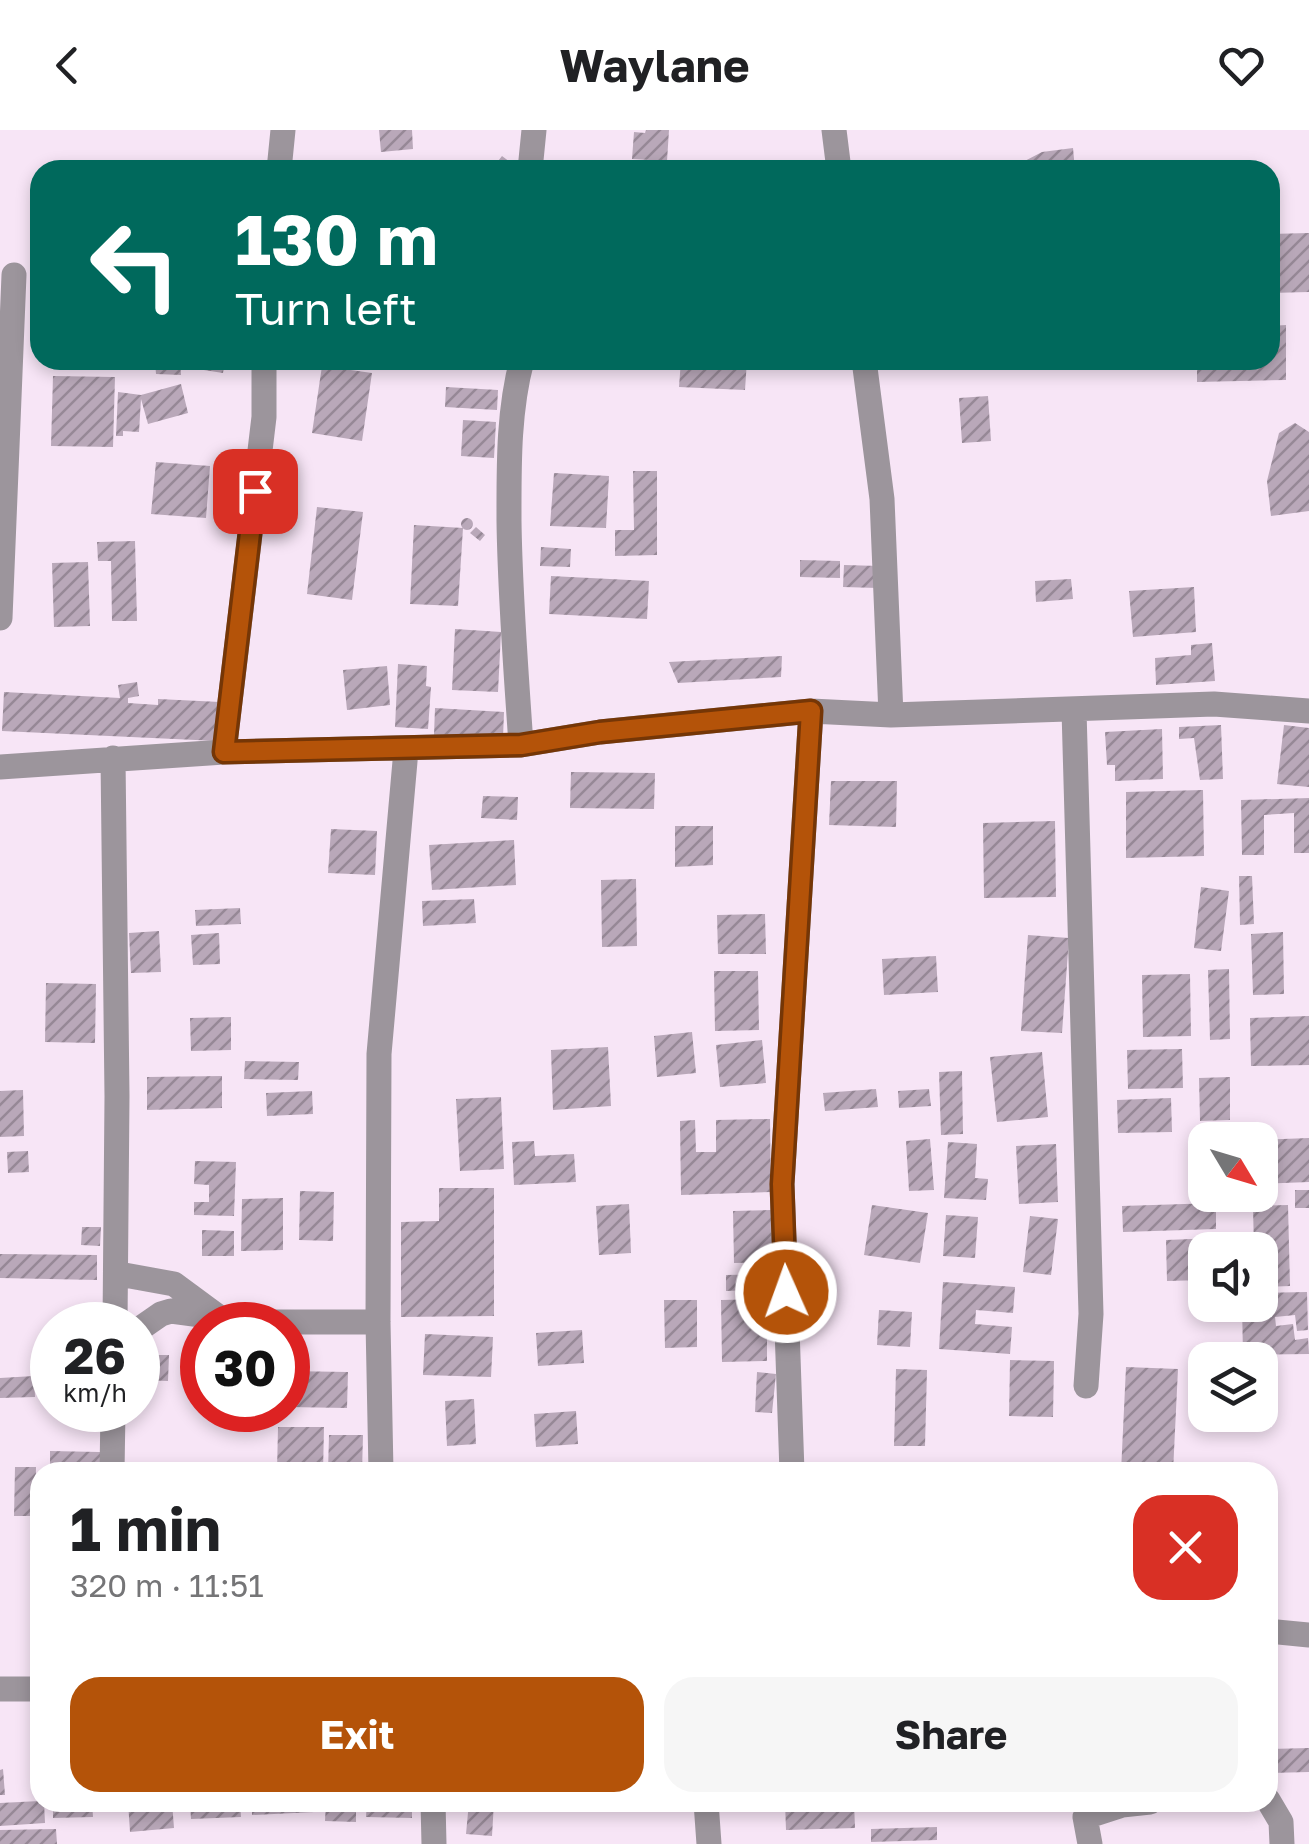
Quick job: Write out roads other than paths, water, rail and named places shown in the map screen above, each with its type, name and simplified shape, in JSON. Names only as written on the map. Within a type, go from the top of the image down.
[{"type":"street","points":[[280,160],[283,130]]},
{"type":"street","points":[[531,160],[534,130]]},
{"type":"street","points":[[834,130],[838,160]]},
{"type":"street","points":[[0,618],[14,275]]},
{"type":"street","points":[[224,752],[264,417],[264,370]]},
{"type":"street","points":[[519,370],[514,390],[509,479],[510,587],[521,745]]},
{"type":"street","points":[[865,370],[882,499],[891,714]]},
{"type":"street","points":[[2,764],[224,752],[521,745],[600,732],[811,711],[891,714],[1214,704],[1309,712]]},
{"type":"street","points":[[1074,710],[1091,1314],[1086,1386]]},
{"type":"street","points":[[792,1462],[782,1184],[811,711]]},
{"type":"street","points":[[381,1462],[380,1054],[406,750]]},
{"type":"street","points":[[114,758],[116,1302]]},
{"type":"street","points":[[116,1279],[119,1274],[174,1284],[198,1302]]},
{"type":"street","points":[[310,1322],[378,1322]]},
{"type":"street","points":[[112,1462],[113,1432]]},
{"type":"street","points":[[1278,1631],[1309,1635]]},
{"type":"street","points":[[0,1689],[30,1689]]},
{"type":"street","points":[[433,1812],[434,1844]]},
{"type":"street","points":[[707,1812],[709,1844]]},
{"type":"street","points":[[1090,1844],[1084,1817],[1101,1812]]},
{"type":"street","points":[[1276,1812],[1282,1822],[1282,1844]]}]
